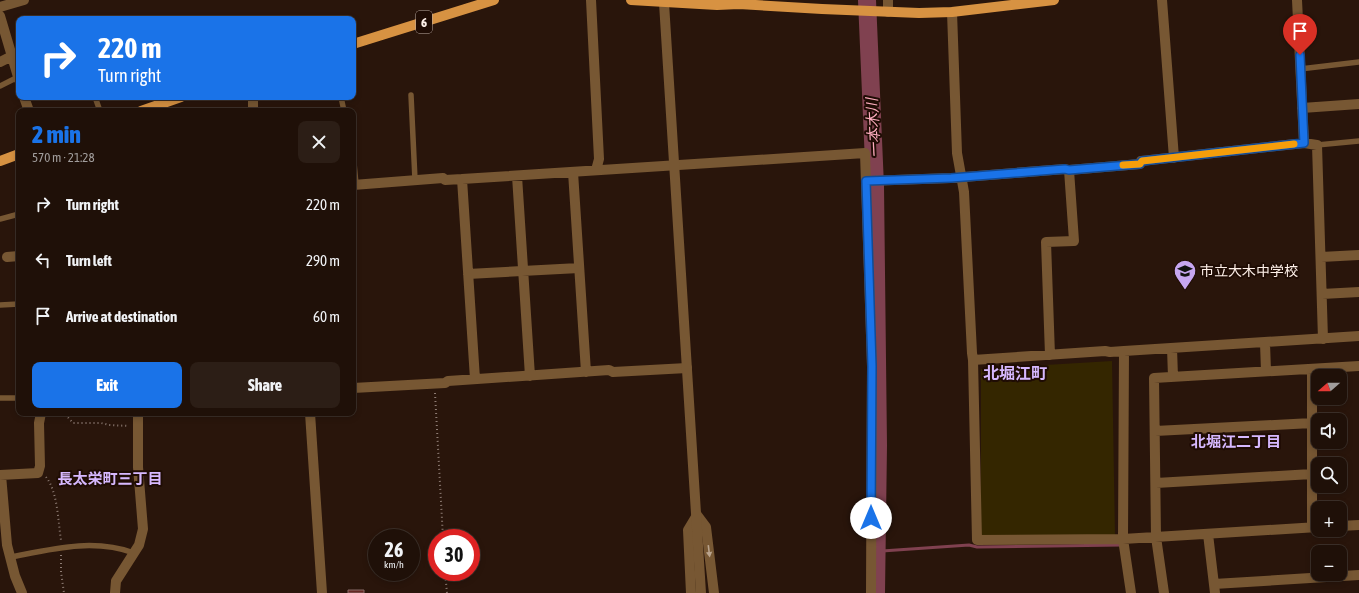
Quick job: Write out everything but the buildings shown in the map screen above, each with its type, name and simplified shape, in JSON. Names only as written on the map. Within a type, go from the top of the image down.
[{"type":"main road","name":"6","points":[[356,43],[494,0]]},
{"type":"main road","points":[[631,0],[664,3],[717,5],[739,4],[919,13],[952,12],[1054,0]]},
{"type":"main road","points":[[150,108],[172,100]]},
{"type":"main road","points":[[0,161],[16,155]]},
{"type":"street","points":[[0,7],[24,0]]},
{"type":"street","points":[[591,0],[599,159],[596,170]]},
{"type":"street","points":[[888,0],[888,12]]},
{"type":"street","points":[[1162,0],[1174,158]]},
{"type":"street","points":[[1297,0],[1304,143]]},
{"type":"street","points":[[664,3],[701,593]]},
{"type":"street","points":[[952,12],[957,153],[964,192],[972,354],[974,360],[977,540],[1124,543],[1156,537],[1311,527]]},
{"type":"street","points":[[0,16],[16,69]]},
{"type":"street","points":[[0,62],[12,56]]},
{"type":"street","points":[[1302,108],[1359,104]]},
{"type":"street","points":[[866,181],[951,178],[960,176],[1065,169],[1069,170],[1140,164],[1142,161],[1304,143],[1317,145],[1323,339]]},
{"type":"street","points":[[356,185],[443,178],[445,180],[517,176],[865,153],[872,366],[871,593]]},
{"type":"street","points":[[1050,355],[1046,242],[1074,241],[1069,170]]},
{"type":"street","points":[[573,172],[586,372]]},
{"type":"street","points":[[517,176],[530,376]]},
{"type":"street","points":[[462,179],[474,379]]},
{"type":"street","points":[[1321,257],[1359,255]]},
{"type":"street","points":[[7,257],[16,256]]},
{"type":"street","points":[[468,274],[579,268]]},
{"type":"street","points":[[1322,294],[1359,292]]},
{"type":"street","points":[[974,360],[1359,336]]},
{"type":"street","points":[[1265,343],[1266,372]]},
{"type":"street","points":[[1172,348],[1173,377]]},
{"type":"street","points":[[1124,351],[1124,543],[1131,593]]},
{"type":"street","points":[[1312,369],[1359,366]]},
{"type":"street","points":[[356,388],[445,383],[448,381],[609,370],[613,372],[687,368]]},
{"type":"street","points":[[1164,593],[1156,537],[1154,378],[1311,369]]},
{"type":"street","points":[[22,593],[15,576],[10,557],[6,533],[1,475],[38,472],[40,466],[39,423],[41,416]]},
{"type":"street","points":[[115,593],[116,581],[142,538],[143,529],[138,467],[138,416]]},
{"type":"street","points":[[310,416],[322,593]]},
{"type":"street","points":[[1155,431],[1311,423]]},
{"type":"street","points":[[1156,483],[1311,474]]},
{"type":"street","points":[[691,593],[688,530],[697,515]]},
{"type":"street","points":[[697,515],[706,528],[714,593]]},
{"type":"street","points":[[1347,526],[1359,525]]},
{"type":"street","points":[[1208,534],[1214,588],[1359,575]]},
{"type":"lane","points":[[1300,69],[1359,62]]},
{"type":"lane","points":[[0,86],[16,80]]},
{"type":"lane","points":[[411,95],[415,180]]},
{"type":"lane","points":[[1317,145],[1359,141]]},
{"type":"lane","points":[[0,219],[16,215]]},
{"type":"lane","points":[[0,305],[16,304]]},
{"type":"lane","points":[[0,398],[16,398]]},
{"type":"lane","points":[[10,557],[61,547],[93,546],[120,548],[134,553]]},
{"type":"path","points":[[434,383],[442,529]]},
{"type":"path","points":[[67,416],[73,423],[101,423],[109,425],[137,426]]},
{"type":"path","points":[[38,472],[46,477],[50,482],[54,493],[61,547],[60,561],[64,593]]},
{"type":"path","points":[[446,581],[447,593]]},
{"type":"shaded area","points":[[1112,361],[1115,536],[981,538],[981,369]]},
{"type":"waterway","name":"一本木川","points":[[867,0],[875,186],[878,445],[876,593]]},
{"type":"waterway","points":[[882,551],[969,545],[977,547],[1122,545]]},
{"type":"slow traffic","points":[[1123,165],[1140,164],[1142,161],[1294,144]]},
{"type":"place","name":"市立大木中学校","points":[[1185,290]]},
{"type":"district","name":"北堀江町","points":[[1015,373]]},
{"type":"district","name":"北堀江二丁目","points":[[1236,441]]},
{"type":"district","name":"長太栄町三丁目","points":[[110,478]]},
{"type":"route","points":[[871,518],[872,366],[866,181],[951,178],[960,176],[1065,169],[1069,170],[1140,164],[1142,161],[1304,143],[1300,55]]}]
